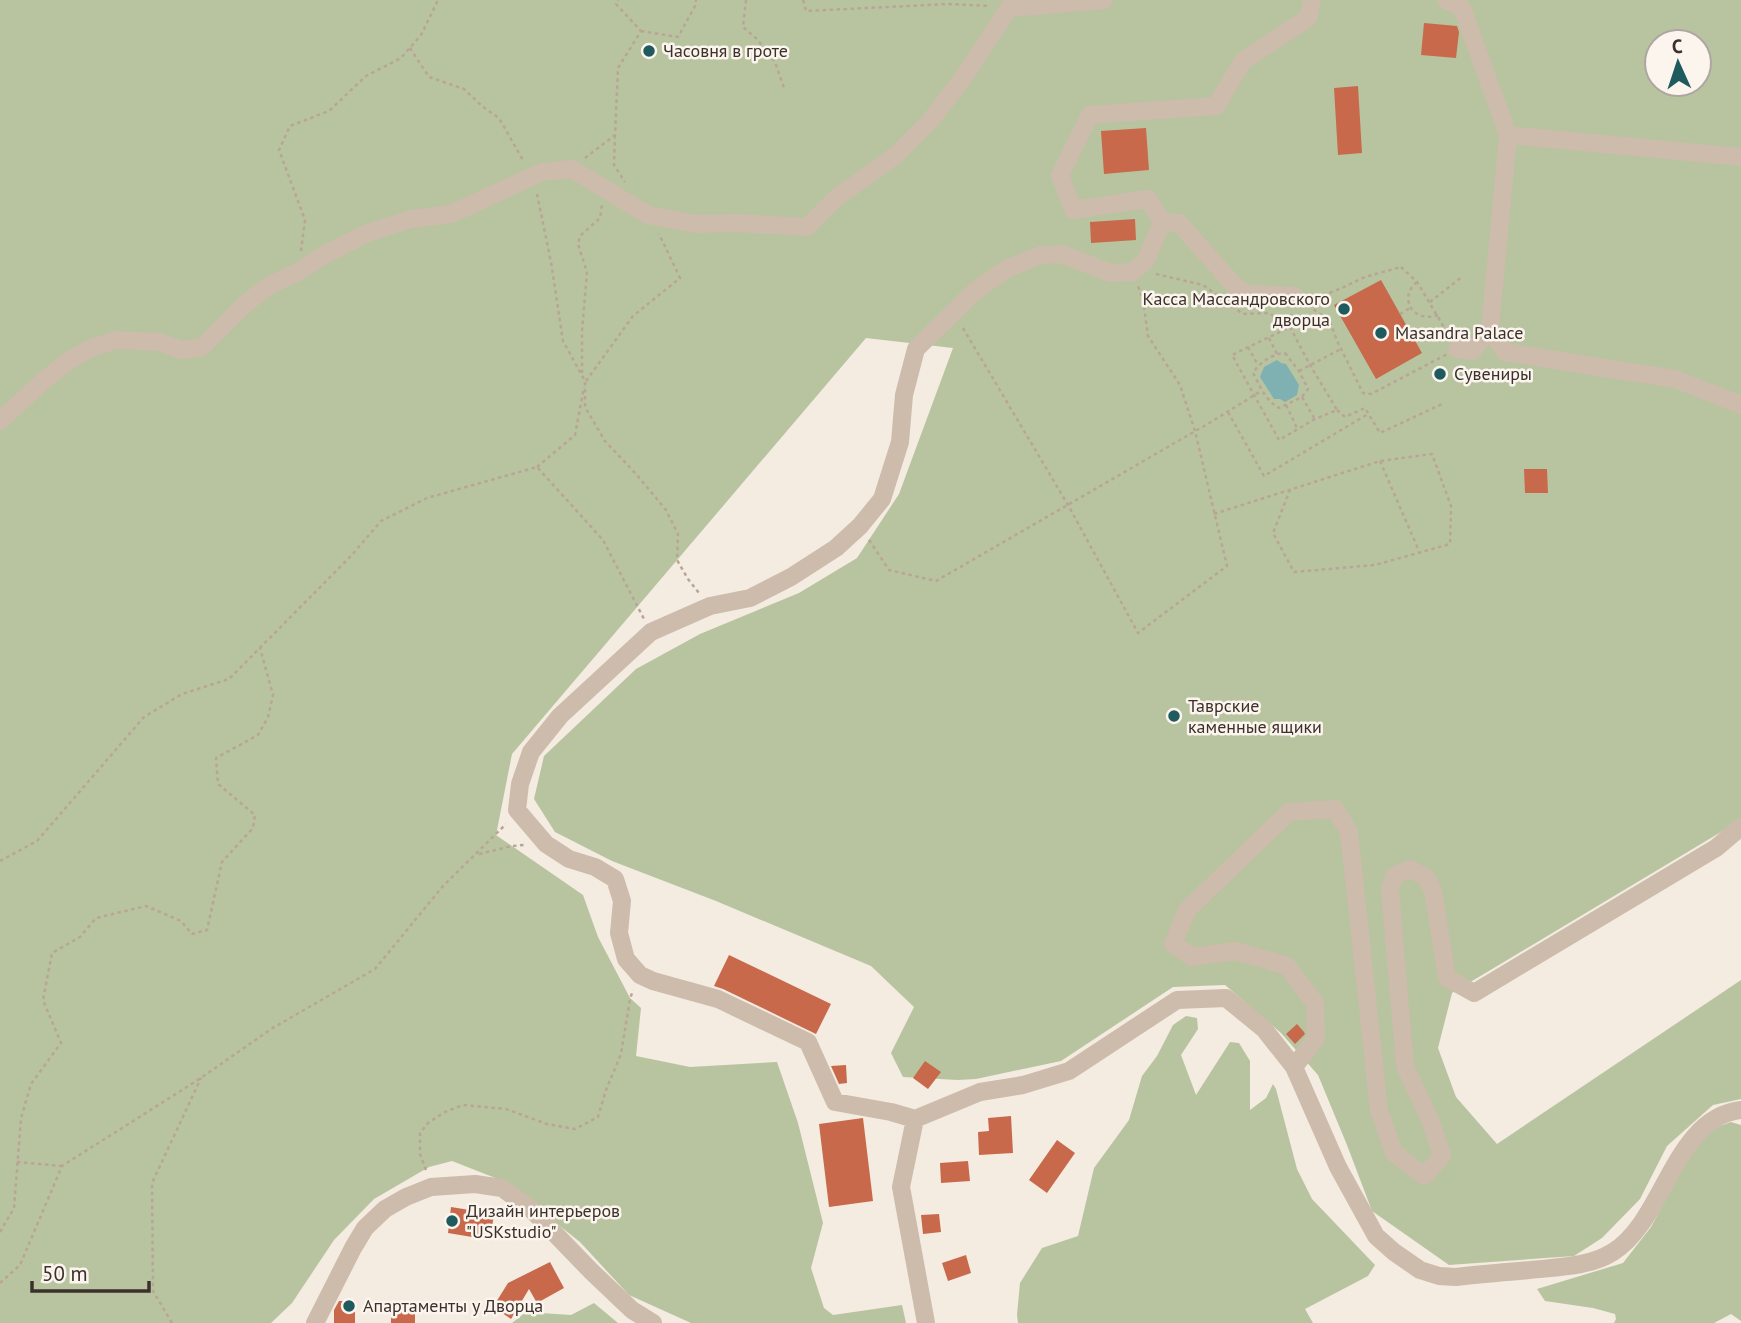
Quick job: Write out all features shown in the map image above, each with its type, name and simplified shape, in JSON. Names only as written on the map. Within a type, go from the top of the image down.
[{"type":"street","points":[[0,421],[68,361],[91,348],[116,340],[159,342],[182,350],[202,347],[245,304],[270,285],[298,272],[324,255],[367,233],[411,219],[450,214],[541,172],[572,169],[648,215],[696,224],[737,223],[807,228],[836,198],[896,155],[930,121],[963,78],[1009,8],[1104,0]]},
{"type":"street","points":[[1162,222],[1148,199],[1073,210],[1060,174],[1090,115],[1216,106],[1242,61],[1308,18],[1312,0]]},
{"type":"street","points":[[1446,0],[1462,8],[1508,135],[1490,329],[1472,351],[1457,349]]},
{"type":"street","points":[[1508,135],[1741,157]]},
{"type":"street","points":[[1162,222],[1146,260],[1133,272],[1111,273],[1061,254],[1041,255],[1008,268],[975,291],[916,349],[904,395],[900,442],[886,487],[882,499],[860,526],[836,548],[791,577],[750,598],[710,606],[651,632],[560,716],[531,752],[520,785],[517,810],[546,844],[569,859],[595,867],[615,879],[622,901],[619,933],[626,959],[640,975],[718,999],[808,1042],[835,1102],[915,1119],[980,1092],[1069,1071],[1177,1000],[1226,998],[1264,1029],[1294,1067],[1338,1167],[1376,1236],[1420,1270],[1439,1276],[1456,1277],[1578,1265],[1612,1253],[1632,1237],[1688,1146],[1707,1124],[1728,1112],[1741,1111]]},
{"type":"street","points":[[1162,222],[1180,223],[1234,285],[1248,294],[1294,296]]},
{"type":"street","points":[[1490,329],[1505,352],[1675,379],[1741,405]]},
{"type":"street","points":[[1294,1067],[1316,1038],[1315,1003],[1287,966],[1236,951],[1192,957],[1173,944],[1186,910],[1289,812],[1335,809],[1349,832],[1379,1110],[1394,1153],[1424,1176],[1442,1156],[1431,1122],[1405,1066],[1390,890],[1394,876],[1410,869],[1426,877],[1433,891],[1447,978],[1474,993],[1716,848],[1741,827]]},
{"type":"street","points":[[915,1119],[901,1187],[926,1323]]},
{"type":"street","points":[[315,1323],[365,1228],[385,1209],[431,1187],[475,1184],[502,1188],[532,1210],[632,1310],[653,1323]]},
{"type":"path","points":[[298,272],[305,220],[279,150],[290,126],[329,111],[366,76],[401,58],[421,36],[438,0]]},
{"type":"path","points":[[618,0],[616,4],[641,31],[678,37],[696,0]]},
{"type":"path","points":[[746,0],[743,27],[757,39],[775,62],[784,88]]},
{"type":"path","points":[[803,0],[806,11],[948,4],[1009,8]]},
{"type":"path","points":[[628,185],[614,164],[618,68],[641,31]]},
{"type":"path","points":[[410,48],[429,77],[464,89],[499,118],[527,167],[536,192],[551,262],[563,341],[585,381],[585,407],[605,441],[638,475],[666,510],[678,534],[677,560],[688,579],[710,606]]},
{"type":"path","points":[[572,169],[615,135]]},
{"type":"path","points":[[582,376],[582,331],[587,272],[578,244],[580,236],[600,218],[602,187]]},
{"type":"path","points":[[0,861],[37,841],[144,717],[182,694],[229,679],[351,556],[381,520],[427,498],[537,467],[575,435],[585,381],[633,316],[680,278],[648,215]]},
{"type":"path","points":[[1401,267],[1417,282],[1457,349],[1371,394],[1363,393],[1329,320],[1294,296],[1322,295],[1365,277],[1401,267]]},
{"type":"path","points":[[953,312],[1068,505],[1138,633],[1227,566],[1195,431],[1180,385],[1148,336],[1143,300],[1133,272],[1161,275],[1203,285],[1243,314],[1269,313],[1290,327],[1337,410],[1345,417],[1365,408],[1380,433],[1442,404]]},
{"type":"path","points":[[1430,303],[1464,275]]},
{"type":"path","points":[[1417,282],[1410,287],[1408,293],[1410,308],[1422,317],[1438,315]]},
{"type":"path","points":[[1400,314],[1410,308]]},
{"type":"path","points":[[1290,327],[1232,355],[1279,440],[1315,419],[1337,410]]},
{"type":"path","points":[[1268,337],[1278,354]]},
{"type":"path","points":[[1248,347],[1258,365]]},
{"type":"path","points":[[1299,371],[1341,349]]},
{"type":"path","points":[[1285,353],[1299,371],[1308,390],[1302,397],[1279,408],[1273,405],[1262,391],[1253,373],[1258,365],[1285,353]]},
{"type":"path","points":[[860,526],[889,570],[936,581],[1262,391]]},
{"type":"path","points":[[1302,397],[1315,419]]},
{"type":"path","points":[[1286,405],[1298,430]]},
{"type":"path","points":[[1228,412],[1264,475],[1368,414]]},
{"type":"path","points":[[1214,514],[1380,461],[1432,454],[1451,506],[1450,544],[1375,565],[1294,572],[1273,533],[1290,490]]},
{"type":"path","points":[[1380,461],[1420,552]]},
{"type":"path","points":[[537,467],[603,540],[651,632]]},
{"type":"path","points":[[0,1232],[14,1208],[20,1118],[31,1084],[61,1042],[43,1000],[52,953],[80,937],[96,918],[146,906],[181,921],[192,934],[207,930],[222,862],[253,828],[255,815],[218,784],[216,758],[258,735],[268,717],[273,695],[260,648]]},
{"type":"path","points":[[0,1283],[20,1265],[62,1166],[201,1078],[271,1029],[376,968],[443,886],[502,829],[517,810]]},
{"type":"path","points":[[476,855],[512,846],[546,844]]},
{"type":"path","points":[[431,1187],[420,1154],[420,1133],[428,1123],[445,1112],[463,1105],[506,1109],[547,1124],[575,1129],[598,1117],[621,1054],[630,999],[640,975]]},
{"type":"path","points":[[172,1323],[153,1291],[152,1183],[201,1078]]},
{"type":"path","points":[[17,1162],[62,1166]]},
{"type":"green space","points":[[0,0],[1741,0],[1741,820],[1452,993],[1438,1048],[1456,1097],[1497,1144],[1741,980],[1741,1099],[1713,1105],[1667,1146],[1640,1199],[1602,1238],[1574,1256],[1449,1265],[1372,1211],[1318,1075],[1281,1033],[1225,985],[1173,987],[1061,1061],[976,1079],[903,1077],[891,1053],[914,1007],[871,966],[612,861],[555,832],[534,799],[544,756],[636,669],[700,634],[799,593],[857,558],[899,494],[953,348],[866,338],[512,754],[496,835],[583,895],[598,937],[630,998],[641,1008],[636,1056],[690,1067],[777,1062],[798,1123],[823,1223],[811,1268],[824,1308],[833,1315],[902,1305],[906,1323],[691,1323],[629,1295],[580,1242],[503,1181],[452,1161],[429,1167],[374,1199],[334,1240],[292,1303],[271,1323],[0,1323]]},
{"type":"green space","points":[[1186,1016],[1197,1018],[1198,1029],[1181,1055],[1196,1095],[1230,1042],[1239,1043],[1250,1061],[1250,1110],[1266,1098],[1273,1084],[1297,1169],[1312,1199],[1375,1265],[1368,1276],[1305,1309],[1313,1323],[1018,1323],[1020,1283],[1042,1248],[1078,1236],[1094,1168],[1129,1120],[1142,1076],[1157,1056],[1173,1025]]},
{"type":"green space","points":[[1731,1122],[1741,1125],[1741,1321],[1731,1314],[1714,1323],[1614,1323],[1615,1314],[1545,1301],[1537,1289],[1623,1263],[1651,1227],[1695,1144],[1717,1127]]},
{"type":"green space","points":[[594,1303],[618,1323],[512,1323],[526,1312],[571,1315]]},
{"type":"water","points":[[1277,360],[1286,364],[1299,385],[1297,395],[1285,402],[1274,399],[1260,377],[1264,367]]},
{"type":"building","points":[[1424,23],[1457,26],[1459,32],[1456,58],[1421,55]]},
{"type":"building","points":[[1358,86],[1362,153],[1338,155],[1334,88]]},
{"type":"building","points":[[1146,128],[1149,170],[1104,174],[1101,131]]},
{"type":"building","points":[[1135,219],[1136,240],[1091,243],[1090,222]]},
{"type":"building","name":"Masandra Palace","points":[[1381,280],[1422,353],[1376,379],[1334,305]]},
{"type":"building","points":[[1524,469],[1547,469],[1548,493],[1525,493]]},
{"type":"building","points":[[729,955],[831,1004],[816,1034],[714,986]]},
{"type":"building","points":[[1297,1024],[1305,1034],[1295,1044],[1286,1034]]},
{"type":"building","points":[[925,1061],[941,1072],[928,1089],[913,1078]]},
{"type":"building","points":[[846,1065],[847,1083],[839,1084],[831,1066]]},
{"type":"building","points":[[1011,1116],[1013,1153],[979,1155],[978,1132],[989,1131],[988,1118]]},
{"type":"building","points":[[863,1118],[873,1201],[829,1207],[819,1124]]},
{"type":"building","points":[[1057,1140],[1075,1153],[1047,1193],[1029,1180]]},
{"type":"building","points":[[968,1161],[970,1181],[941,1183],[940,1163]]},
{"type":"building","points":[[451,1207],[494,1214],[490,1240],[448,1233]]},
{"type":"building","points":[[939,1214],[941,1232],[923,1234],[921,1215]]},
{"type":"building","points":[[966,1255],[971,1273],[948,1281],[942,1263]]},
{"type":"building","points":[[550,1262],[564,1288],[537,1303],[529,1289],[511,1319],[493,1307],[508,1283]]},
{"type":"building","points":[[339,1301],[355,1301],[355,1323],[334,1323],[334,1310]]},
{"type":"building","points":[[391,1302],[415,1303],[415,1323],[391,1323]]},
{"type":"place","name":"Часовня в гроте","points":[[649,51]]},
{"type":"place","name":"Касса Массандровского дворца","points":[[1344,309]]},
{"type":"place","name":"Masandra Palace","points":[[1381,333]]},
{"type":"place","name":"Сувениры","points":[[1440,374]]},
{"type":"place","name":"Таврские каменные ящики","points":[[1174,716]]},
{"type":"place","name":"Дизайн интерьеров \"USKstudio\"","points":[[452,1221]]},
{"type":"place","name":"Апартаменты у Дворца","points":[[349,1306]]}]
